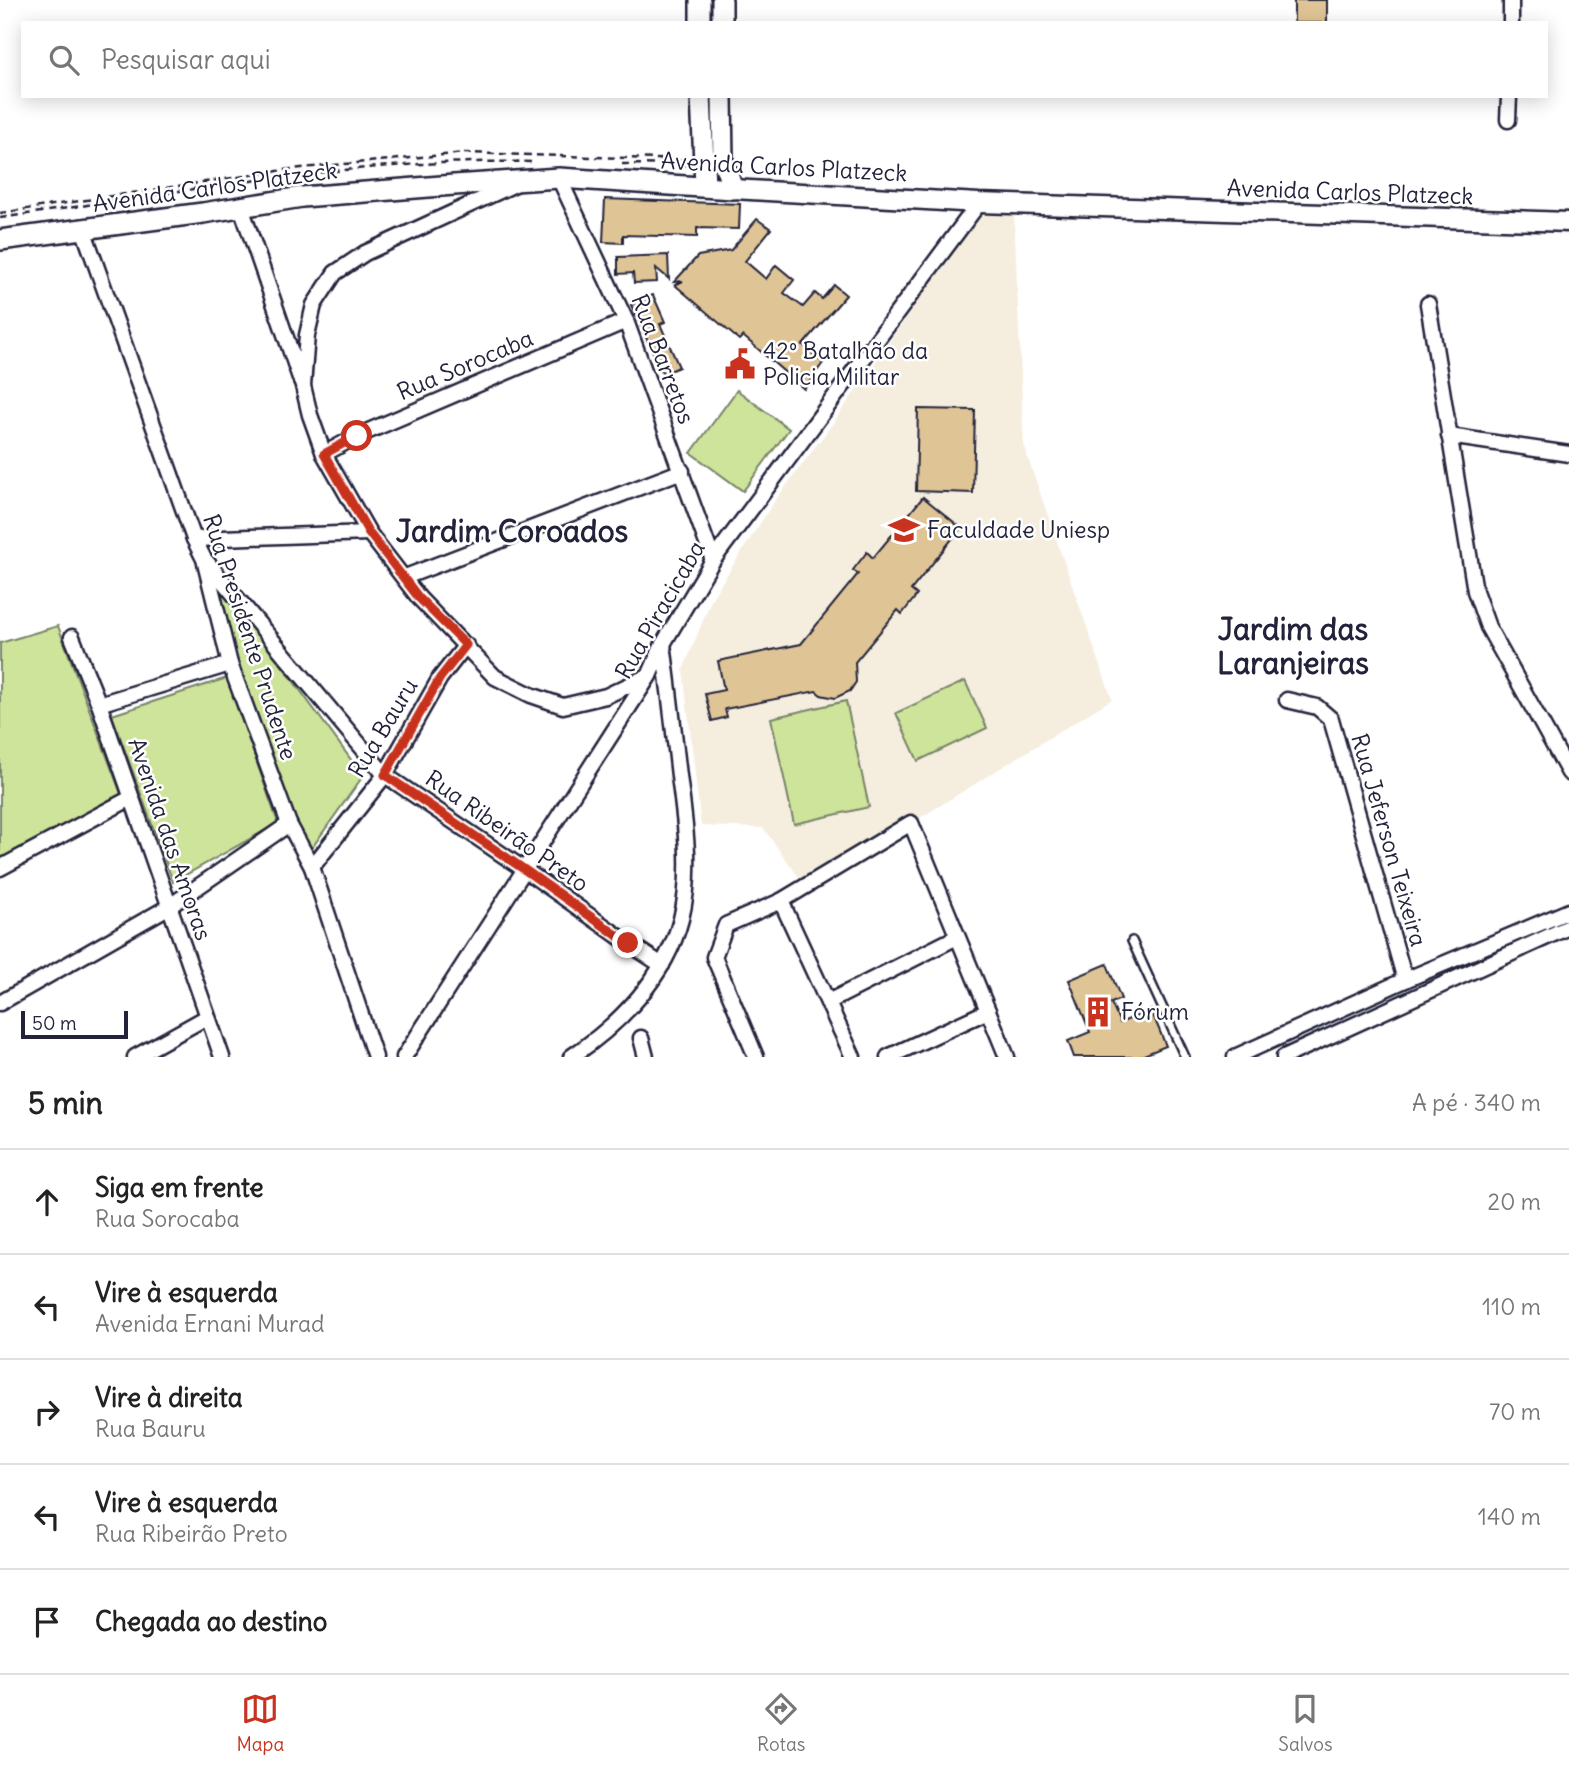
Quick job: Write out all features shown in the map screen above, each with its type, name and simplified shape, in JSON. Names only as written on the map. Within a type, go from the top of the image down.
[{"type":"main road","points":[[700,0],[700,21]]},
{"type":"main road","points":[[722,0],[722,21]]},
{"type":"main road","points":[[701,98],[705,186]]},
{"type":"main road","points":[[722,98],[723,162],[733,189]]},
{"type":"main road","name":"Avenida Carlos Platzeck","points":[[0,240],[302,197],[559,178],[733,189]]},
{"type":"street","points":[[1511,0],[1511,21]]},
{"type":"street","points":[[1508,120],[1509,98]]},
{"type":"street","name":"Rua Barretos","points":[[559,178],[626,321],[713,560]]},
{"type":"street","points":[[303,386],[307,335],[314,305],[335,273],[365,253],[522,181]]},
{"type":"street","name":"Avenida Carlos Platzeck","points":[[733,189],[979,203],[1569,222]]},
{"type":"street","name":"Rua Piracicaba","points":[[404,1057],[649,676],[663,644],[713,560],[979,203]]},
{"type":"street","points":[[241,207],[324,454],[369,533],[419,598],[495,677],[531,695],[563,706],[606,696],[649,676]]},
{"type":"street","name":"Rua Presidente Prudente","points":[[83,229],[194,539],[204,559],[230,664],[289,824],[312,867],[375,1057]]},
{"type":"street","points":[[1428,304],[1475,591],[1488,627],[1569,773]]},
{"type":"street","name":"Rua Sorocaba","points":[[324,454],[357,436],[626,321]]},
{"type":"street","points":[[1449,436],[1569,454]]},
{"type":"street","points":[[405,577],[682,471]]},
{"type":"street","points":[[194,539],[369,533]]},
{"type":"street","name":"Rua Ribeirão Preto","points":[[204,559],[385,775],[662,965]]},
{"type":"street","name":"Avenida das Amoras","points":[[72,637],[99,704],[222,1057]]},
{"type":"street","points":[[571,1057],[599,1038],[627,1010],[662,965],[681,919],[688,846],[663,644]]},
{"type":"street","name":"Rua Bauru","points":[[312,867],[385,775],[440,678],[466,645]]},
{"type":"street","points":[[99,704],[230,664]]},
{"type":"street","name":"Rua Jeferson Teixeira","points":[[1287,700],[1317,706],[1331,719],[1405,981]]},
{"type":"street","points":[[0,868],[131,798]]},
{"type":"street","points":[[0,1003],[170,906],[289,824]]},
{"type":"street","points":[[756,1057],[714,957],[726,925],[782,901],[911,824],[1007,1057]]},
{"type":"street","points":[[782,901],[853,1057]]},
{"type":"street","points":[[1235,1057],[1256,1053],[1405,981],[1569,917]]},
{"type":"street","points":[[1284,1057],[1569,917]]},
{"type":"street","points":[[828,1002],[957,937]]},
{"type":"street","points":[[888,1057],[988,1011]]},
{"type":"street","points":[[135,1057],[207,1017]]},
{"type":"street","points":[[641,1038],[646,1057]]},
{"type":"lane","points":[[1132,941],[1185,1057]]},
{"type":"path","points":[[0,213],[291,169],[465,153],[702,160]]},
{"type":"shaded area","name":"Faculdade Uniesp","points":[[983,207],[1014,213],[1024,447],[1112,699],[807,888],[763,828],[701,826],[683,670],[712,598],[774,502],[831,426]]},
{"type":"green space","points":[[737,390],[789,429],[743,491],[691,453]]},
{"type":"green space","points":[[212,570],[363,776],[311,849],[295,818],[238,663]]},
{"type":"green space","points":[[58,626],[121,794],[0,860],[0,643]]},
{"type":"green space","points":[[227,678],[278,823],[173,882],[112,715]]},
{"type":"green space","points":[[965,681],[987,728],[918,761],[896,713]]},
{"type":"green space","points":[[846,701],[869,807],[794,824],[771,718]]},
{"type":"building","points":[[1294,0],[1327,0],[1327,21],[1294,21]]},
{"type":"building","points":[[605,199],[740,204],[739,229],[697,228],[697,237],[623,235],[623,243],[603,242]]},
{"type":"building","points":[[757,219],[771,229],[745,261],[766,279],[776,265],[794,280],[784,293],[803,307],[815,293],[822,299],[834,285],[846,295],[803,345],[823,363],[804,389],[743,336],[739,340],[675,285],[683,281],[674,282],[698,256],[731,250]]},
{"type":"building","points":[[668,255],[669,279],[656,268],[657,282],[634,283],[633,273],[618,274],[618,257]]},
{"type":"building","points":[[653,295],[665,322],[660,324],[679,367],[663,374],[631,305]]},
{"type":"building","points":[[918,409],[975,410],[973,493],[916,491]]},
{"type":"building","points":[[923,497],[961,528],[911,590],[917,595],[902,614],[898,610],[855,662],[856,682],[850,691],[835,698],[816,691],[725,709],[727,717],[712,721],[705,694],[724,690],[718,661],[801,644],[858,574],[853,570],[867,552],[873,558]]},
{"type":"building","name":"Fórum","points":[[1107,964],[1121,999],[1111,1003],[1120,1023],[1151,1010],[1166,1046],[1139,1057],[1074,1057],[1068,1041],[1090,1032],[1069,980]]},
{"type":"place","name":"42º Batalhão da Policia Militar","points":[[740,364]]},
{"type":"place","name":"Faculdade Uniesp","points":[[904,530]]},
{"type":"place","name":"Fórum","points":[[1098,1012]]},
{"type":"district","name":"Jardim Coroados","points":[[512,532]]},
{"type":"district","name":"Jardim das Laranjeiras","points":[[1293,647]]},
{"type":"route","points":[[357,436],[324,454],[369,533],[419,598],[466,645],[440,678],[385,775],[628,943]]}]
